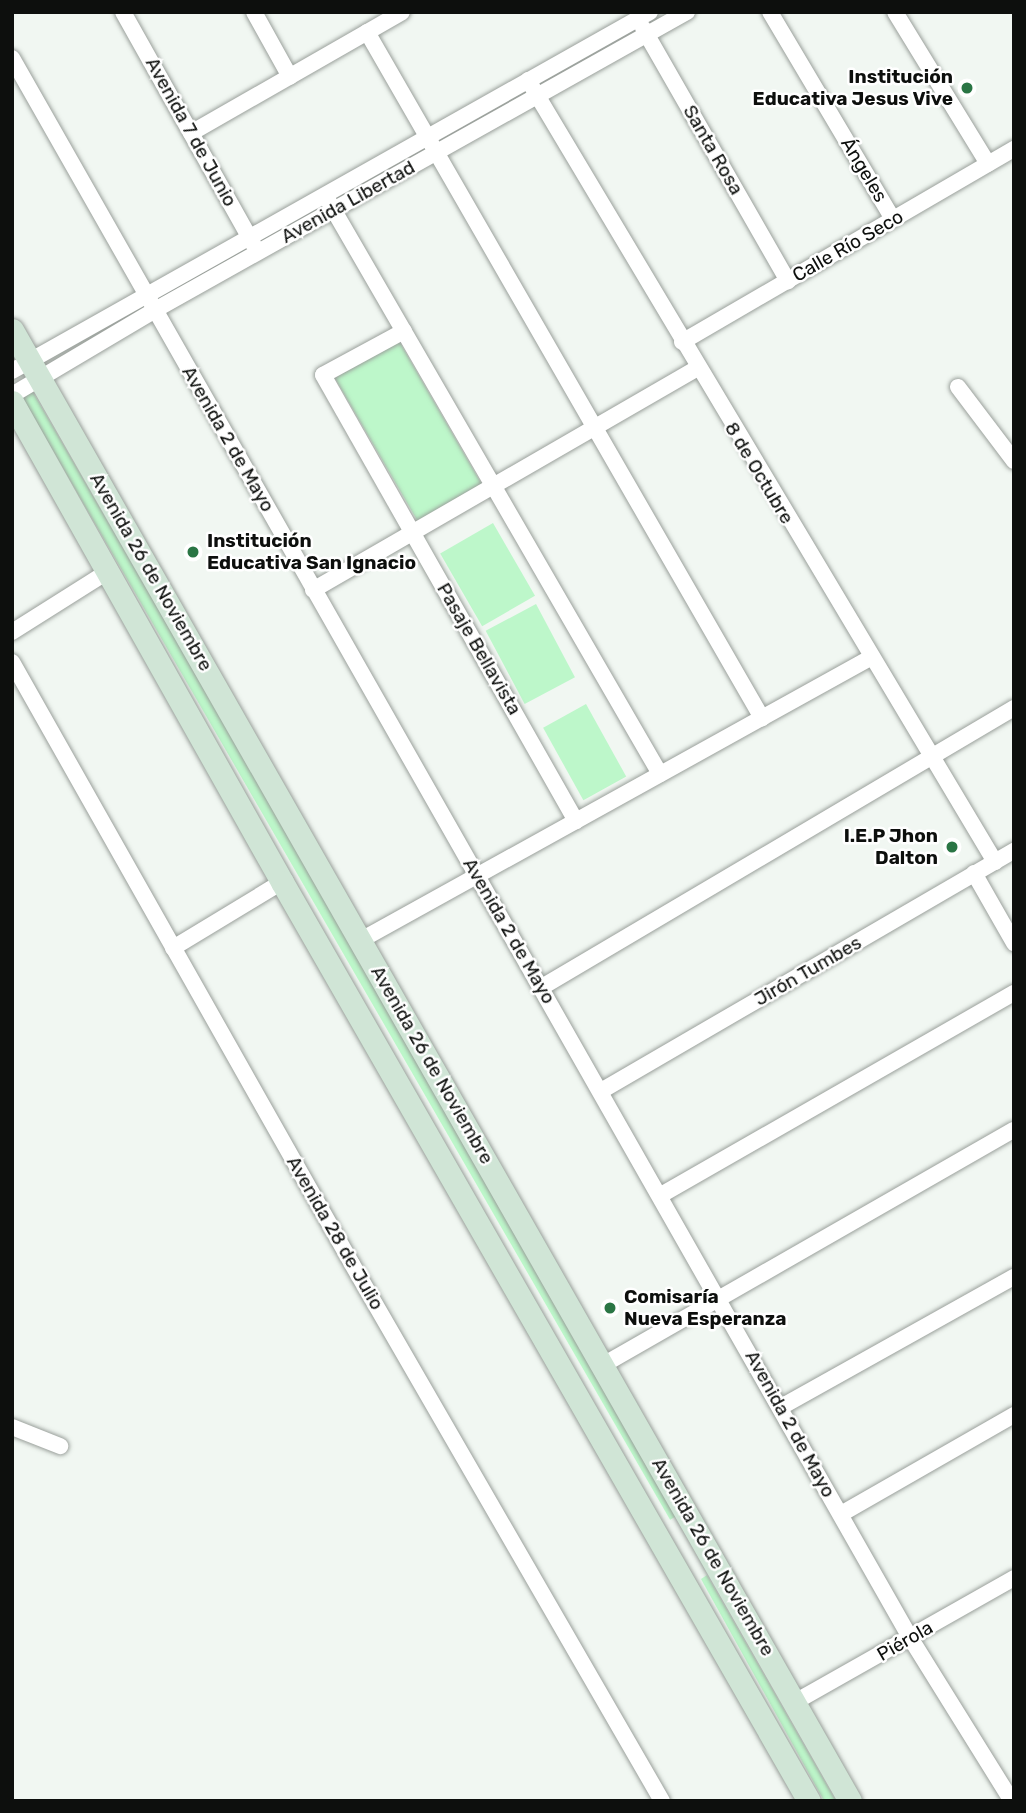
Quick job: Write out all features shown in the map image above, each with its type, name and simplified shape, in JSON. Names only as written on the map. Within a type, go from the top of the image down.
[{"type":"main road","name":"Avenida 26 de Noviembre","points":[[12,330],[27,370],[361,940],[850,1801]]},
{"type":"main road","name":"Avenida 26 de Noviembre","points":[[12,402],[282,882],[809,1801]]},
{"type":"main road","points":[[674,1564],[706,1544]]},
{"type":"street","name":"Avenida 7 de Junio","points":[[123,12],[258,252]]},
{"type":"street","points":[[254,12],[290,77]]},
{"type":"street","name":"Avenida Libertad","points":[[27,370],[155,310],[687,12]]},
{"type":"street","name":"Ángeles","points":[[770,12],[893,219]]},
{"type":"street","points":[[895,12],[988,164]]},
{"type":"street","points":[[191,133],[397,14]]},
{"type":"street","name":"Avenida Libertad","points":[[12,395],[27,370],[146,294],[644,16]]},
{"type":"street","name":"Santa Rosa","points":[[644,16],[647,35],[788,281]]},
{"type":"street","points":[[367,32],[592,428],[762,718]]},
{"type":"street","name":"Avenida 2 de Mayo","points":[[12,58],[476,876],[661,1195],[911,1639],[1011,1791]]},
{"type":"street","name":"8 de Octubre","points":[[528,80],[696,368],[995,862]]},
{"type":"street","name":"Calle Río Seco","points":[[682,342],[1014,149]]},
{"type":"street","points":[[325,193],[660,774]]},
{"type":"street","name":"Pasaje Bellavista","points":[[404,331],[323,375],[576,821]]},
{"type":"street","points":[[313,590],[696,368]]},
{"type":"street","points":[[958,387],[1014,461]]},
{"type":"street","points":[[12,632],[107,572]]},
{"type":"street","points":[[361,940],[870,659]]},
{"type":"street","name":"Avenida 28 de Julio","points":[[12,662],[662,1801]]},
{"type":"street","points":[[542,987],[1014,708]]},
{"type":"street","name":"Jirón Tumbes","points":[[601,1091],[1014,851]]},
{"type":"street","points":[[974,873],[1014,943]]},
{"type":"street","points":[[173,948],[282,882]]},
{"type":"street","points":[[661,1195],[1014,993]]},
{"type":"street","points":[[603,1365],[1014,1130]]},
{"type":"street","points":[[781,1407],[1014,1277]]},
{"type":"street","points":[[841,1514],[1014,1415]]},
{"type":"street","points":[[12,1427],[60,1446]]},
{"type":"street","name":"Piérola","points":[[795,1702],[911,1639],[1014,1578]]},
{"type":"green space","points":[[399,341],[484,487],[419,524],[335,378]]},
{"type":"green space","points":[[30,387],[681,1514],[670,1520],[20,393]]},
{"type":"green space","points":[[493,523],[535,596],[482,626],[440,554]]},
{"type":"green space","points":[[536,604],[575,677],[525,704],[486,631]]},
{"type":"green space","points":[[586,704],[626,777],[583,800],[543,728]]},
{"type":"green space","points":[[707,1575],[836,1801],[824,1801],[701,1579]]},
{"type":"place","name":"Institución Educativa Jesus Vive","points":[[967,88]]},
{"type":"place","name":"Institución Educativa San Ignacio","points":[[193,552]]},
{"type":"place","name":"I.E.P Jhon Dalton","points":[[952,847]]},
{"type":"place","name":"Comisaría Nueva Esperanza","points":[[610,1308]]}]
